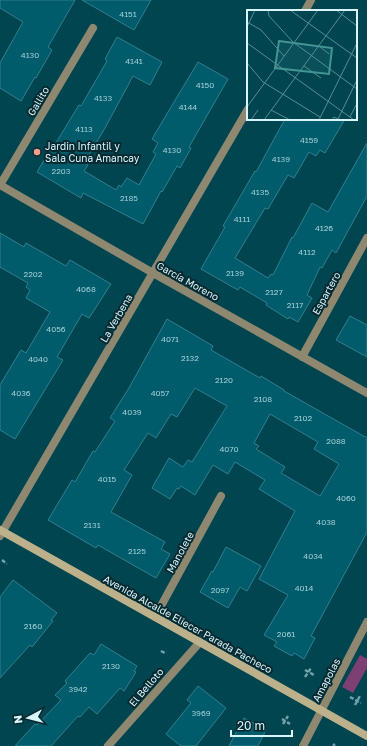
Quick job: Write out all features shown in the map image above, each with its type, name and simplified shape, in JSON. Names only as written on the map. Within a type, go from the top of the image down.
[{"type":"main road","name":"Avenida Alcalde Eliecer Parada Pacheco","points":[[1,532],[367,736]]},
{"type":"street","points":[[306,10],[311,0]]},
{"type":"street","name":"Gallito","points":[[0,185],[93,28]]},
{"type":"street","name":"La Verbena","points":[[1,532],[247,111]]},
{"type":"street","name":"García Moreno","points":[[0,185],[367,393]]},
{"type":"street","name":"Espartero","points":[[302,356],[367,238]]},
{"type":"street","name":"Manolete","points":[[155,617],[221,496]]},
{"type":"street","name":"Amapolas","points":[[303,746],[367,622]]},
{"type":"street","name":"El Belloto","points":[[108,746],[200,642]]},
{"type":"path","points":[[2,560],[6,564]]},
{"type":"path","points":[[161,651],[165,653]]},
{"type":"path","points":[[305,677],[311,668]]},
{"type":"path","points":[[305,670],[314,675]]},
{"type":"path","points":[[354,705],[360,696]]},
{"type":"path","points":[[350,697],[361,703]]},
{"type":"path","points":[[283,720],[288,716]]},
{"type":"path","points":[[283,720],[290,724]]},
{"type":"shaded area","points":[[360,655],[367,659],[367,668],[353,693],[342,687]]},
{"type":"building","points":[[0,0],[75,0],[48,47],[52,50],[21,101],[0,88],[0,63],[23,22],[0,8]]},
{"type":"building","points":[[82,0],[151,0],[134,30]]},
{"type":"building","points":[[117,37],[162,62],[150,85],[133,76],[84,163],[88,165],[84,171],[116,190],[119,185],[121,187],[127,178],[139,185],[156,154],[153,152],[158,143],[152,139],[198,62],[228,79],[189,147],[191,148],[180,168],[177,166],[143,224],[83,193],[81,198],[37,172],[79,105],[81,106],[107,61],[105,59]]},
{"type":"building","points":[[284,120],[344,120],[325,153],[320,150],[316,156],[309,152],[294,178],[288,175],[268,209],[265,208],[235,258],[268,278],[271,274],[273,275],[292,237],[293,238],[312,203],[328,212],[367,143],[367,196],[336,253],[332,250],[322,268],[320,267],[307,295],[312,298],[298,322],[289,317],[288,319],[266,305],[267,303],[240,287],[238,290],[201,269],[225,227],[223,226],[255,171],[256,172]]},
{"type":"building","points":[[0,233],[24,247],[26,243],[66,266],[70,260],[111,284],[89,318],[82,314],[57,357],[63,360],[15,439],[0,430],[0,385],[21,350],[26,353],[50,312],[26,298],[30,290],[26,287],[28,283],[0,267]]},
{"type":"building","points":[[350,316],[367,325],[367,357],[336,340]]},
{"type":"building","points":[[167,319],[213,346],[211,350],[260,378],[261,376],[284,391],[367,438],[367,532],[311,636],[315,638],[304,659],[294,653],[292,656],[274,646],[277,642],[264,635],[288,595],[259,579],[295,511],[259,489],[265,480],[235,462],[228,474],[213,465],[195,495],[181,486],[179,489],[177,488],[170,499],[152,488],[169,458],[183,467],[188,460],[192,462],[227,406],[195,388],[177,417],[171,414],[156,438],[148,433],[124,470],[132,475],[111,512],[165,542],[161,549],[170,554],[156,578],[98,545],[96,548],[48,520],[72,480],[75,482],[93,451],[95,452],[115,421],[110,418],[129,388]],"holes":[[[270,414],[318,442],[314,449],[339,464],[320,496],[281,473],[285,467],[256,449],[259,446],[254,443]]]},
{"type":"building","points":[[226,547],[261,566],[247,591],[240,587],[228,608],[200,592],[212,571],[213,572]]},
{"type":"building","points":[[13,580],[57,613],[51,620],[53,621],[32,647],[30,645],[0,678],[0,597]]},
{"type":"building","points":[[101,644],[137,666],[134,671],[136,672],[124,691],[120,688],[97,714],[89,707],[80,717],[78,716],[51,746],[15,746],[35,724],[37,725],[61,700],[55,695],[67,683],[65,681],[90,653],[94,655]]},
{"type":"building","points":[[198,686],[226,708],[196,746],[181,746],[166,734],[191,703],[187,700]]},
{"type":"building","points":[[244,718],[266,730],[258,746],[229,746]]},
{"type":"place","name":"Jardin Infantil y Sala Cuna Amancay","points":[[37,152]]}]
